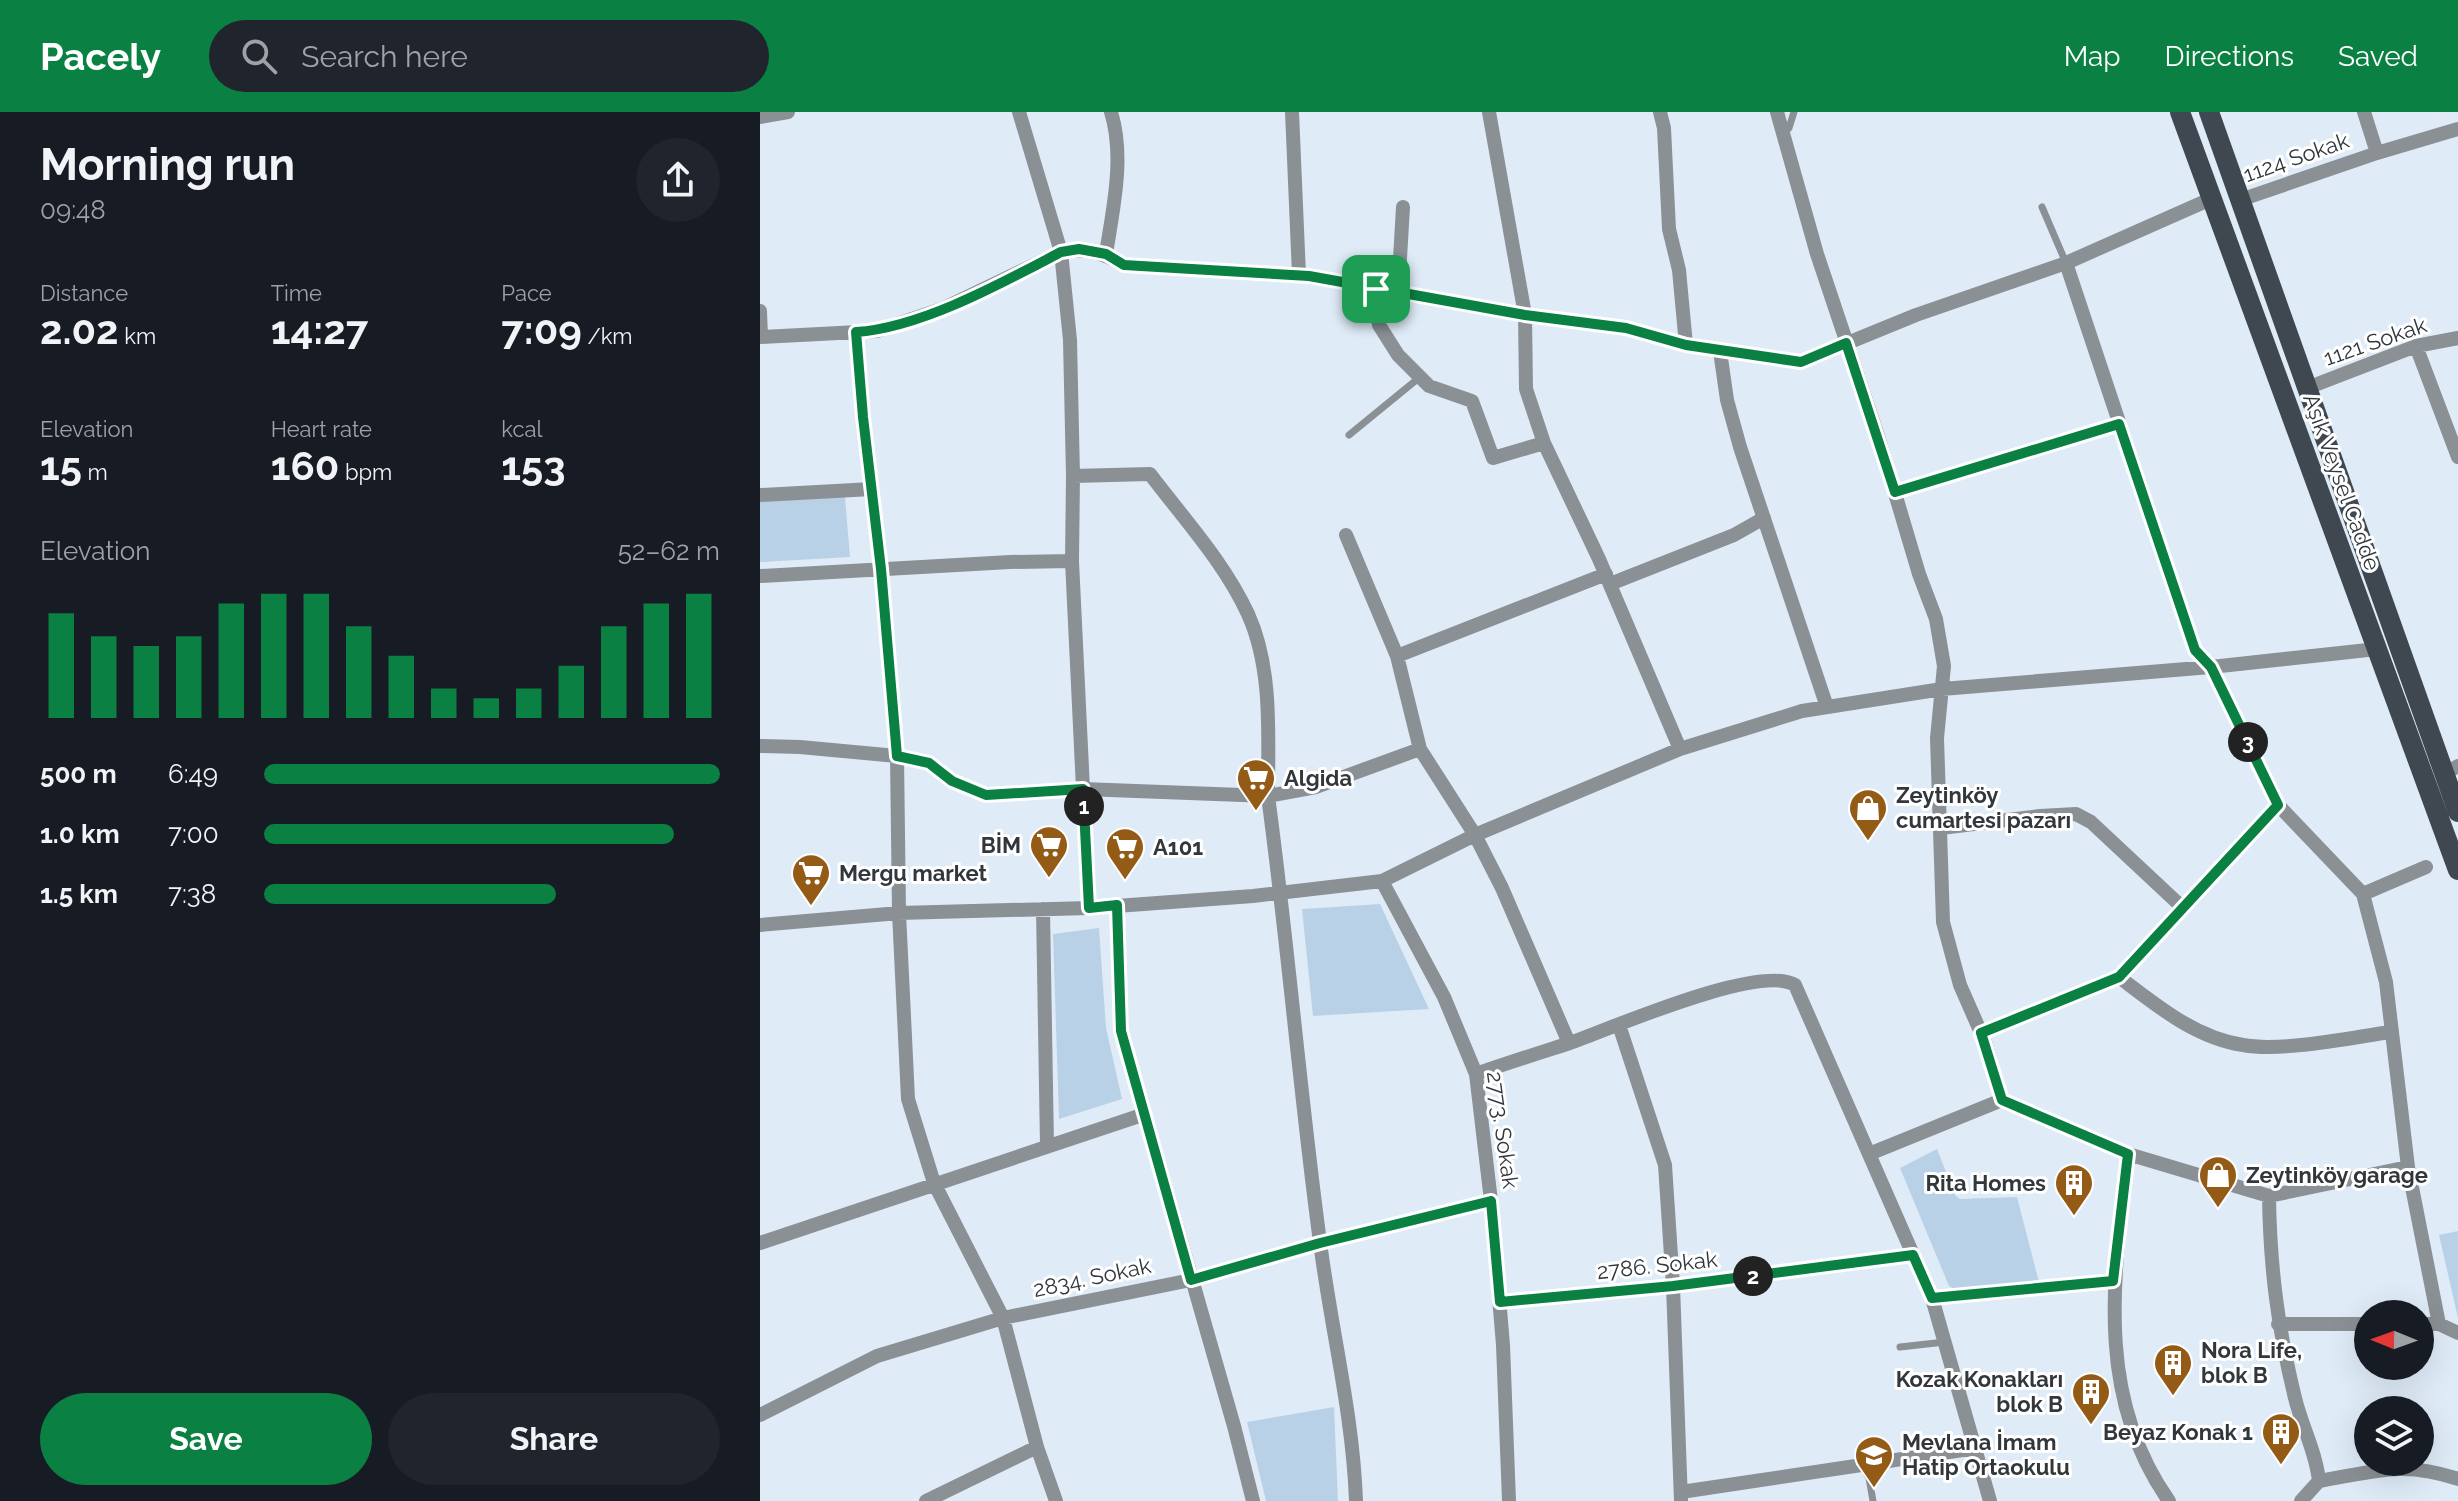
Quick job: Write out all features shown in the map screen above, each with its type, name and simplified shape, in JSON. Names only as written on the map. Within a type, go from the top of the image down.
[{"type":"main road","name":"Aşık Veysel Cadde","points":[[2180,112],[2458,870]]},
{"type":"main road","name":"Aşık Veysel Cadde","points":[[2209,112],[2307,388],[2451,770],[2458,812]]},
{"type":"street","points":[[760,117],[788,112]]},
{"type":"street","points":[[1019,112],[1061,252],[1070,340],[1072,561],[1089,908]]},
{"type":"street","points":[[1106,254],[1118,134],[1111,112]]},
{"type":"street","points":[[1292,112],[1299,275]]},
{"type":"street","points":[[1489,112],[1525,315],[1526,389],[1544,443],[1608,579],[1680,749]]},
{"type":"street","points":[[1660,112],[1664,128],[1669,229],[1679,270],[1686,345]]},
{"type":"street","points":[[1777,112],[1817,254],[1936,619],[1944,666],[1937,738],[1943,922],[1960,985],[1981,1033],[2002,1100]]},
{"type":"street","points":[[2364,112],[2377,153]]},
{"type":"street","name":"1124 Sokak","points":[[2240,200],[2458,129]]},
{"type":"street","points":[[760,311],[761,337],[877,331],[942,309],[1061,252],[1079,249],[1106,254],[1124,265],[1299,275],[1525,315],[1626,328],[1686,345],[1801,362],[1916,315],[2066,263],[2213,198]]},
{"type":"street","points":[[1398,293],[1403,207]]},
{"type":"street","points":[[2066,263],[2195,650],[2211,667],[2278,805],[2363,894],[2386,982],[2408,1167],[2439,1324]]},
{"type":"street","points":[[1376,289],[1375,306],[1379,325],[1398,355],[1429,386],[1472,401],[1493,458],[1544,443]]},
{"type":"street","points":[[856,332],[897,756],[899,913],[908,1099],[934,1183],[1003,1318],[1037,1447],[1056,1501]]},
{"type":"street","name":"1121 Sokak","points":[[2307,388],[2416,346],[2458,338]]},
{"type":"street","points":[[2416,346],[2458,457]]},
{"type":"street","points":[[1720,351],[1727,400],[1827,707]]},
{"type":"street","points":[[1895,492],[2119,424]]},
{"type":"street","points":[[1073,476],[1150,474],[1224,571],[1249,615],[1259,650],[1268,715],[1268,796],[1320,1243],[1354,1457],[1356,1501]]},
{"type":"street","points":[[760,495],[872,489]]},
{"type":"street","points":[[1397,656],[1734,535],[1764,518]]},
{"type":"street","points":[[1346,535],[1397,656],[1420,749],[1475,835],[1502,888],[1569,1043]]},
{"type":"street","points":[[760,576],[1072,561]]},
{"type":"street","points":[[760,925],[899,913],[1089,908],[1281,893],[1382,881],[1475,835],[1680,749],[1802,711],[1942,689],[2211,667],[2377,649]]},
{"type":"street","points":[[760,746],[897,756],[929,763],[952,781],[986,795],[1083,789],[1268,796],[1316,787],[1420,749]]},
{"type":"street","points":[[1981,1033],[2119,977],[2278,805]]},
{"type":"street","points":[[1941,828],[2076,814],[2091,822],[2183,908]]},
{"type":"street","points":[[2363,894],[2426,867]]},
{"type":"street","name":"2773. Sokak","points":[[1382,881],[1444,997],[1476,1074],[1500,1302],[1509,1501]]},
{"type":"street","points":[[1117,905],[1121,1031],[1253,1501]]},
{"type":"street","points":[[1043,909],[1047,1146]]},
{"type":"street","points":[[2119,977],[2169,1015],[2217,1039],[2245,1046],[2301,1044],[2390,1032]]},
{"type":"street","points":[[1476,1074],[1691,998],[1774,980],[1788,980],[1795,985],[1932,1298],[1990,1501]]},
{"type":"street","points":[[1619,1025],[1665,1165],[1681,1496],[1976,1448]]},
{"type":"street","points":[[1869,1154],[2002,1100],[2128,1154],[2269,1196],[2408,1167]]},
{"type":"street","points":[[760,1243],[1145,1114]]},
{"type":"street","points":[[2128,1154],[2113,1281],[2118,1377],[2132,1430],[2149,1473],[2169,1501]]},
{"type":"street","points":[[2269,1196],[2278,1324],[2296,1404],[2317,1465],[2319,1481]]},
{"type":"street","name":"2834. Sokak","points":[[760,1415],[877,1356],[1003,1318],[1191,1280],[1320,1243],[1491,1201]]},
{"type":"street","name":"2786. Sokak","points":[[1500,1302],[1673,1286],[1913,1255]]},
{"type":"street","points":[[1932,1298],[2113,1281]]},
{"type":"street","points":[[2278,1324],[2354,1324]]},
{"type":"street","points":[[2434,1324],[2458,1333]]},
{"type":"street","points":[[926,1501],[1037,1447]]},
{"type":"street","points":[[2301,1501],[2319,1481],[2401,1467],[2431,1470],[2458,1479]]},
{"type":"lane","points":[[1783,134],[1789,128],[1794,112]]},
{"type":"lane","points":[[2042,207],[2066,263]]},
{"type":"lane","points":[[1349,435],[1420,377]]},
{"type":"lane","points":[[1900,1347],[1945,1342]]},
{"type":"lane","points":[[1862,1465],[1869,1478],[1873,1501]]},
{"type":"shaded area","points":[[845,497],[850,557],[760,562],[760,501]]},
{"type":"shaded area","points":[[1380,904],[1429,1009],[1313,1016],[1302,909]]},
{"type":"shaded area","points":[[1099,928],[1106,1028],[1122,1099],[1059,1119],[1053,934]]},
{"type":"shaded area","points":[[1937,1149],[1955,1195],[1960,1199],[2017,1197],[2039,1282],[1954,1289],[1949,1286],[1900,1168]]},
{"type":"shaded area","points":[[2458,1231],[2458,1318],[2439,1235]]},
{"type":"shaded area","points":[[1334,1407],[1338,1501],[1266,1501],[1247,1422]]},
{"type":"place","name":"Algida","points":[[1256,812]]},
{"type":"place","name":"Zeytinköy cumartesi pazarı","points":[[1868,842]]},
{"type":"place","name":"BİM","points":[[1049,879]]},
{"type":"place","name":"A101","points":[[1125,881]]},
{"type":"place","name":"Mergu market","points":[[811,907]]},
{"type":"place","name":"Zeytinköy garage","points":[[2218,1209]]},
{"type":"place","name":"Rita Homes","points":[[2074,1217]]},
{"type":"place","name":"Nora Life, blok B","points":[[2173,1397]]},
{"type":"place","name":"Kozak Konakları blok B","points":[[2091,1426]]},
{"type":"place","name":"Beyaz Konak 1","points":[[2281,1466]]},
{"type":"place","name":"Mevlana İmam Hatip Ortaokulu","points":[[1874,1489]]},
{"type":"route","points":[[1079,249],[1106,254],[1124,265],[1309,276],[1376,289],[1539,317],[1626,328],[1686,345],[1801,362],[1846,343],[1895,492],[2119,424],[2195,650],[2211,667],[2278,805],[2119,977],[1981,1033],[2002,1100],[2128,1154],[2113,1281],[1932,1298],[1913,1255],[1673,1286],[1500,1302],[1491,1201],[1320,1243],[1191,1280],[1121,1031],[1117,905],[1089,908],[1083,789],[986,795],[952,781],[929,763],[897,756],[856,332],[877,331],[942,309],[1061,252],[1079,249]]}]
